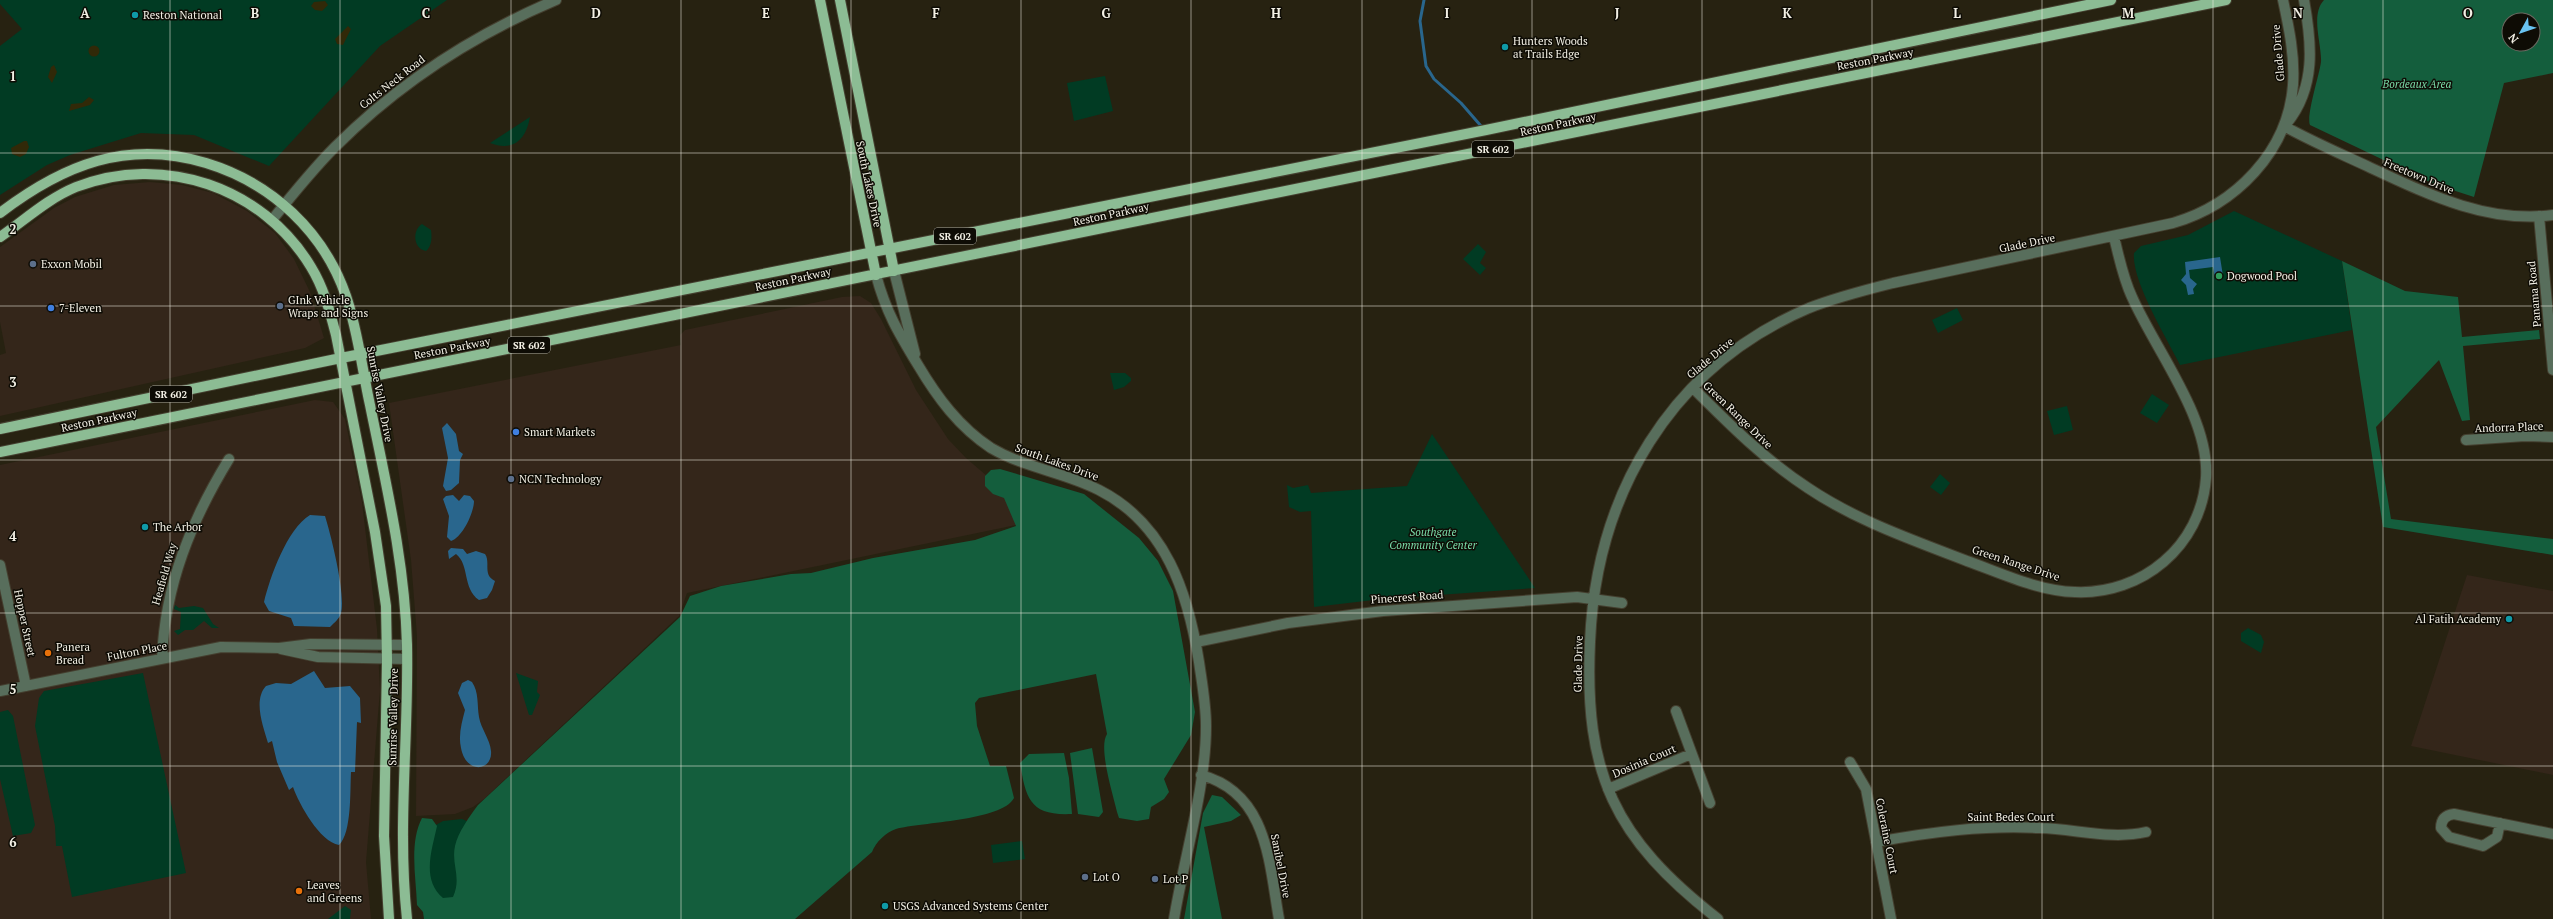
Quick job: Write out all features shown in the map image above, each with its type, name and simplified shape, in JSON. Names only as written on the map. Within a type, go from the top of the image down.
[{"type":"main road","name":"South Lakes Drive","points":[[820,0],[876,275]]},
{"type":"main road","name":"South Lakes Drive","points":[[840,0],[894,271]]},
{"type":"main road","name":"Reston Parkway","points":[[0,429],[341,358],[1478,132],[2111,0]]},
{"type":"main road","name":"Reston Parkway","points":[[0,452],[2226,0]]},
{"type":"main road","name":"Sunrise Valley Drive","points":[[0,213],[32,189],[67,171],[104,159],[145,155],[178,157],[222,168],[255,184],[284,205],[316,240],[338,275],[348,299],[398,547],[407,645],[402,832],[407,919]]},
{"type":"main road","name":"Sunrise Valley Drive","points":[[0,237],[50,201],[69,190],[104,179],[131,174],[166,174],[211,184],[243,199],[272,220],[295,244],[315,274],[329,308],[341,358],[380,558],[387,644],[384,830],[389,919]]},
{"type":"street","name":"Colts Neck Road","points":[[272,220],[344,138],[413,80],[480,36],[556,0]]},
{"type":"street","name":"Glade Drive","points":[[2283,0],[2293,68],[2291,98],[2284,126]]},
{"type":"street","name":"Glade Drive","points":[[1718,919],[1673,882],[1649,857],[1626,825],[1608,789],[1597,756],[1590,718],[1589,647],[1593,598],[1605,538],[1623,491],[1652,438],[1693,388],[1721,363],[1756,336],[1790,317],[1826,302],[1893,283],[2114,237],[2180,221],[2216,204],[2254,173],[2272,149],[2284,126],[2301,102],[2309,75],[2310,38],[2304,0]]},
{"type":"street","name":"Freetown Drive","points":[[2284,126],[2392,178],[2451,203],[2498,214],[2539,216],[2553,215]]},
{"type":"street","name":"Panama Road","points":[[2539,216],[2553,370]]},
{"type":"street","name":"Green Range Drive","points":[[1693,388],[1733,428],[1779,468],[1810,490],[1869,522],[1982,566],[2044,587],[2074,592],[2091,592],[2120,587],[2151,572],[2169,558],[2184,541],[2192,526],[2202,500],[2206,461],[2204,444],[2194,416],[2131,296],[2114,237]]},
{"type":"street","name":"South Lakes Drive","points":[[894,271],[918,364]]},
{"type":"street","name":"South Lakes Drive","points":[[876,275],[892,323],[943,403],[970,431],[989,446],[1024,464],[1089,485],[1110,496],[1135,516],[1160,543],[1174,568],[1184,595],[1196,642],[1205,715],[1201,775],[1174,919]]},
{"type":"street","name":"Andorra Place","points":[[2466,440],[2525,436],[2553,438]]},
{"type":"street","name":"Heafield Way","points":[[162,658],[168,600],[178,561],[192,526],[229,459]]},
{"type":"street","name":"Hopper Street","points":[[0,565],[26,686]]},
{"type":"street","name":"Pinecrest Road","points":[[1196,642],[1288,623],[1369,612],[1532,600],[1593,598],[1622,604]]},
{"type":"street","name":"Fulton Place","points":[[0,691],[221,647],[279,648],[311,644],[407,645]]},
{"type":"street","name":"Fulton Place","points":[[279,648],[305,655],[387,660],[407,659]]},
{"type":"street","name":"Dosinia Court","points":[[1608,789],[1692,754],[1676,711]]},
{"type":"street","points":[[1692,754],[1710,802]]},
{"type":"street","name":"Coleraine Court","points":[[1850,762],[1866,789],[1891,919]]},
{"type":"street","name":"Sanibel Drive","points":[[1201,775],[1216,781],[1235,793],[1257,818],[1266,844],[1279,919]]},
{"type":"street","points":[[2500,823],[2496,837],[2483,846],[2449,837],[2441,828],[2441,822],[2445,816],[2454,814],[2500,823],[2553,834]]},
{"type":"street","name":"Saint Bedes Court","points":[[1876,842],[1927,833],[2000,827],[2075,830],[2118,836],[2146,832]]},
{"type":"shaded area","points":[[150,182],[182,185],[213,193],[247,211],[275,233],[294,259],[310,292],[324,338],[305,348],[0,416],[0,355],[6,353],[0,322],[0,247],[54,208],[75,197],[114,185]]},
{"type":"shaded area","points":[[860,296],[871,303],[881,319],[916,390],[948,439],[966,458],[1008,494],[1016,525],[687,593],[679,616],[484,799],[473,807],[455,814],[416,816],[417,636],[411,560],[389,403],[681,345],[680,335],[685,330],[842,297]]},
{"type":"shaded area","points":[[315,400],[333,402],[345,419],[362,502],[377,629],[380,690],[366,862],[371,919],[0,919],[0,465]]},
{"type":"shaded area","points":[[2467,575],[2553,591],[2553,775],[2411,746]]},
{"type":"green space","points":[[0,0],[447,0],[380,46],[269,166],[194,135],[141,133],[70,155],[47,165],[0,195],[0,46],[22,29],[0,4]]},
{"type":"green space","name":"Bordeaux Area","points":[[2324,0],[2553,0],[2553,73],[2504,83],[2474,197],[2434,184],[2310,125],[2309,120],[2311,105],[2321,62],[2317,21],[2318,13]]},
{"type":"green space","points":[[1105,76],[1113,111],[1074,121],[1067,83]]},
{"type":"green space","points":[[530,117],[522,138],[517,142],[512,145],[505,146],[490,143]]},
{"type":"green space","points":[[2234,211],[2342,261],[2352,330],[2180,365],[2144,293],[2138,278],[2134,253],[2141,246],[2188,235]]},
{"type":"green space","points":[[422,224],[431,230],[430,244],[426,251],[418,247],[415,239],[417,230]]},
{"type":"green space","points":[[1478,244],[1486,252],[1480,263],[1486,268],[1480,275],[1463,259]]},
{"type":"green space","points":[[2342,261],[2405,291],[2458,297],[2462,337],[2539,330],[2540,339],[2463,346],[2470,420],[2462,421],[2439,360],[2376,427],[2391,519],[2553,539],[2553,555],[2383,527]]},
{"type":"green space","points":[[1957,308],[1963,320],[1938,333],[1932,320]]},
{"type":"green space","points":[[1110,373],[1125,373],[1131,378],[1131,381],[1124,387],[1114,390]]},
{"type":"green space","points":[[2152,394],[2169,405],[2157,423],[2140,413]]},
{"type":"green space","points":[[2067,406],[2073,430],[2054,435],[2047,411]]},
{"type":"green space","name":"Southgate Community Center","points":[[1432,434],[1535,588],[1382,599],[1314,607],[1311,511],[1300,512],[1289,507],[1287,485],[1293,488],[1308,485],[1311,493],[1407,486]]},
{"type":"green space","points":[[1000,469],[1084,494],[1139,538],[1158,561],[1173,591],[1195,712],[1191,735],[1164,779],[1169,792],[1164,799],[1151,807],[1149,819],[1137,821],[1119,818],[1105,760],[1104,750],[1107,734],[1096,674],[979,698],[975,703],[977,726],[990,766],[1006,766],[1014,798],[1007,806],[994,812],[960,820],[896,829],[889,832],[879,841],[872,852],[795,919],[424,919],[423,912],[417,905],[414,860],[416,838],[422,818],[432,819],[437,826],[430,864],[432,882],[436,890],[443,898],[453,897],[457,883],[454,859],[455,846],[461,830],[478,805],[680,617],[690,596],[721,586],[791,574],[811,573],[873,558],[975,540],[1016,526],[1004,498],[993,494],[985,486],[985,476],[991,470]]},
{"type":"green space","points":[[1940,474],[1950,483],[1941,495],[1930,487]]},
{"type":"green space","points":[[175,605],[179,608],[194,606],[203,608],[213,624],[219,628],[212,628],[204,621],[193,630],[185,630],[178,635],[174,631],[180,629],[181,612],[174,609]]},
{"type":"green space","points":[[2248,628],[2261,635],[2264,642],[2261,653],[2241,641],[2241,633]]},
{"type":"green space","points":[[143,673],[186,873],[72,897],[62,846],[56,846],[55,826],[35,726],[39,698],[44,691]]},
{"type":"green space","points":[[516,673],[538,681],[537,692],[540,695],[532,715],[529,715]]},
{"type":"green space","points":[[8,710],[13,716],[35,825],[31,833],[13,836],[0,779],[0,712]]},
{"type":"green space","points":[[1092,748],[1103,812],[1099,817],[1078,814],[1070,753]]},
{"type":"green space","points":[[1064,753],[1069,778],[1072,814],[1047,812],[1032,803],[1022,776],[1020,763],[1029,754]]},
{"type":"green space","points":[[1212,795],[1222,797],[1241,815],[1231,821],[1204,827],[1222,919],[1184,919],[1203,813]]},
{"type":"green space","points":[[462,819],[469,822],[462,888],[451,902],[424,893],[434,826],[443,821]]},
{"type":"green space","points":[[1022,841],[1025,859],[993,863],[991,845]]},
{"type":"green space","points":[[345,906],[351,910],[350,919],[328,919]]},
{"type":"sand","points":[[325,1],[328,5],[322,11],[315,10],[311,6],[314,2]]},
{"type":"sand","points":[[348,26],[351,29],[343,45],[337,44],[335,39]]},
{"type":"sand","points":[[94,45],[98,47],[100,51],[98,55],[94,57],[90,55],[88,51],[90,47]]},
{"type":"sand","points":[[54,65],[57,72],[52,83],[48,77],[51,67]]},
{"type":"sand","points":[[89,97],[94,100],[90,105],[69,111],[71,104],[82,103]]},
{"type":"sand","points":[[24,141],[27,141],[29,147],[26,154],[20,157],[12,154],[11,148]]},
{"type":"water","name":"Dogwood Pool","points":[[2220,257],[2223,276],[2215,278],[2213,267],[2189,270],[2190,278],[2197,284],[2193,289],[2194,294],[2188,295],[2186,285],[2181,280],[2186,274],[2185,262]]},
{"type":"water","points":[[447,423],[456,434],[459,451],[463,454],[460,460],[459,483],[451,490],[446,491],[443,486],[448,458],[442,428]]},
{"type":"water","points":[[453,495],[459,501],[464,495],[470,496],[474,501],[474,506],[464,529],[460,535],[451,541],[447,537],[449,516],[443,499],[446,496]]},
{"type":"water","points":[[310,515],[325,516],[340,579],[342,604],[341,613],[330,627],[294,626],[291,618],[269,611],[264,602],[270,580],[287,542],[294,531]]},
{"type":"water","points":[[451,548],[463,549],[467,554],[476,551],[485,554],[487,557],[489,575],[495,581],[487,598],[479,600],[474,595],[470,589],[463,564],[460,559],[456,554],[449,559],[448,551]]},
{"type":"water","points":[[314,671],[325,688],[350,686],[360,698],[361,723],[357,722],[355,772],[351,772],[348,821],[343,839],[339,845],[325,837],[318,830],[305,812],[293,787],[289,790],[277,762],[272,741],[268,743],[260,713],[260,698],[266,686],[276,683],[291,684]]},
{"type":"water","points":[[468,680],[472,682],[476,690],[479,717],[491,751],[488,763],[479,767],[468,763],[464,757],[460,743],[465,710],[458,693],[462,683]]},
{"type":"waterway","points":[[1424,0],[1420,21],[1426,66],[1434,79],[1461,103],[1481,126]]},
{"type":"place","name":"Reston National","points":[[135,15]]},
{"type":"place","name":"Hunters Woods at Trails Edge","points":[[1505,47]]},
{"type":"place","name":"Exxon Mobil","points":[[33,264]]},
{"type":"place","name":"Dogwood Pool","points":[[2219,276]]},
{"type":"place","name":"GInk Vehicle Wraps and Signs","points":[[280,306]]},
{"type":"place","name":"7-Eleven","points":[[51,308]]},
{"type":"place","name":"Smart Markets","points":[[516,432]]},
{"type":"place","name":"NCN Technology","points":[[511,479]]},
{"type":"place","name":"The Arbor","points":[[145,527]]},
{"type":"place","name":"Al Fatih Academy","points":[[2509,619]]},
{"type":"place","name":"Panera Bread","points":[[48,653]]},
{"type":"place","name":"Lot O","points":[[1085,877]]},
{"type":"place","name":"Lot P","points":[[1155,879]]},
{"type":"place","name":"Leaves and Greens","points":[[299,891]]},
{"type":"place","name":"USGS Advanced Systems Center","points":[[885,906]]}]
